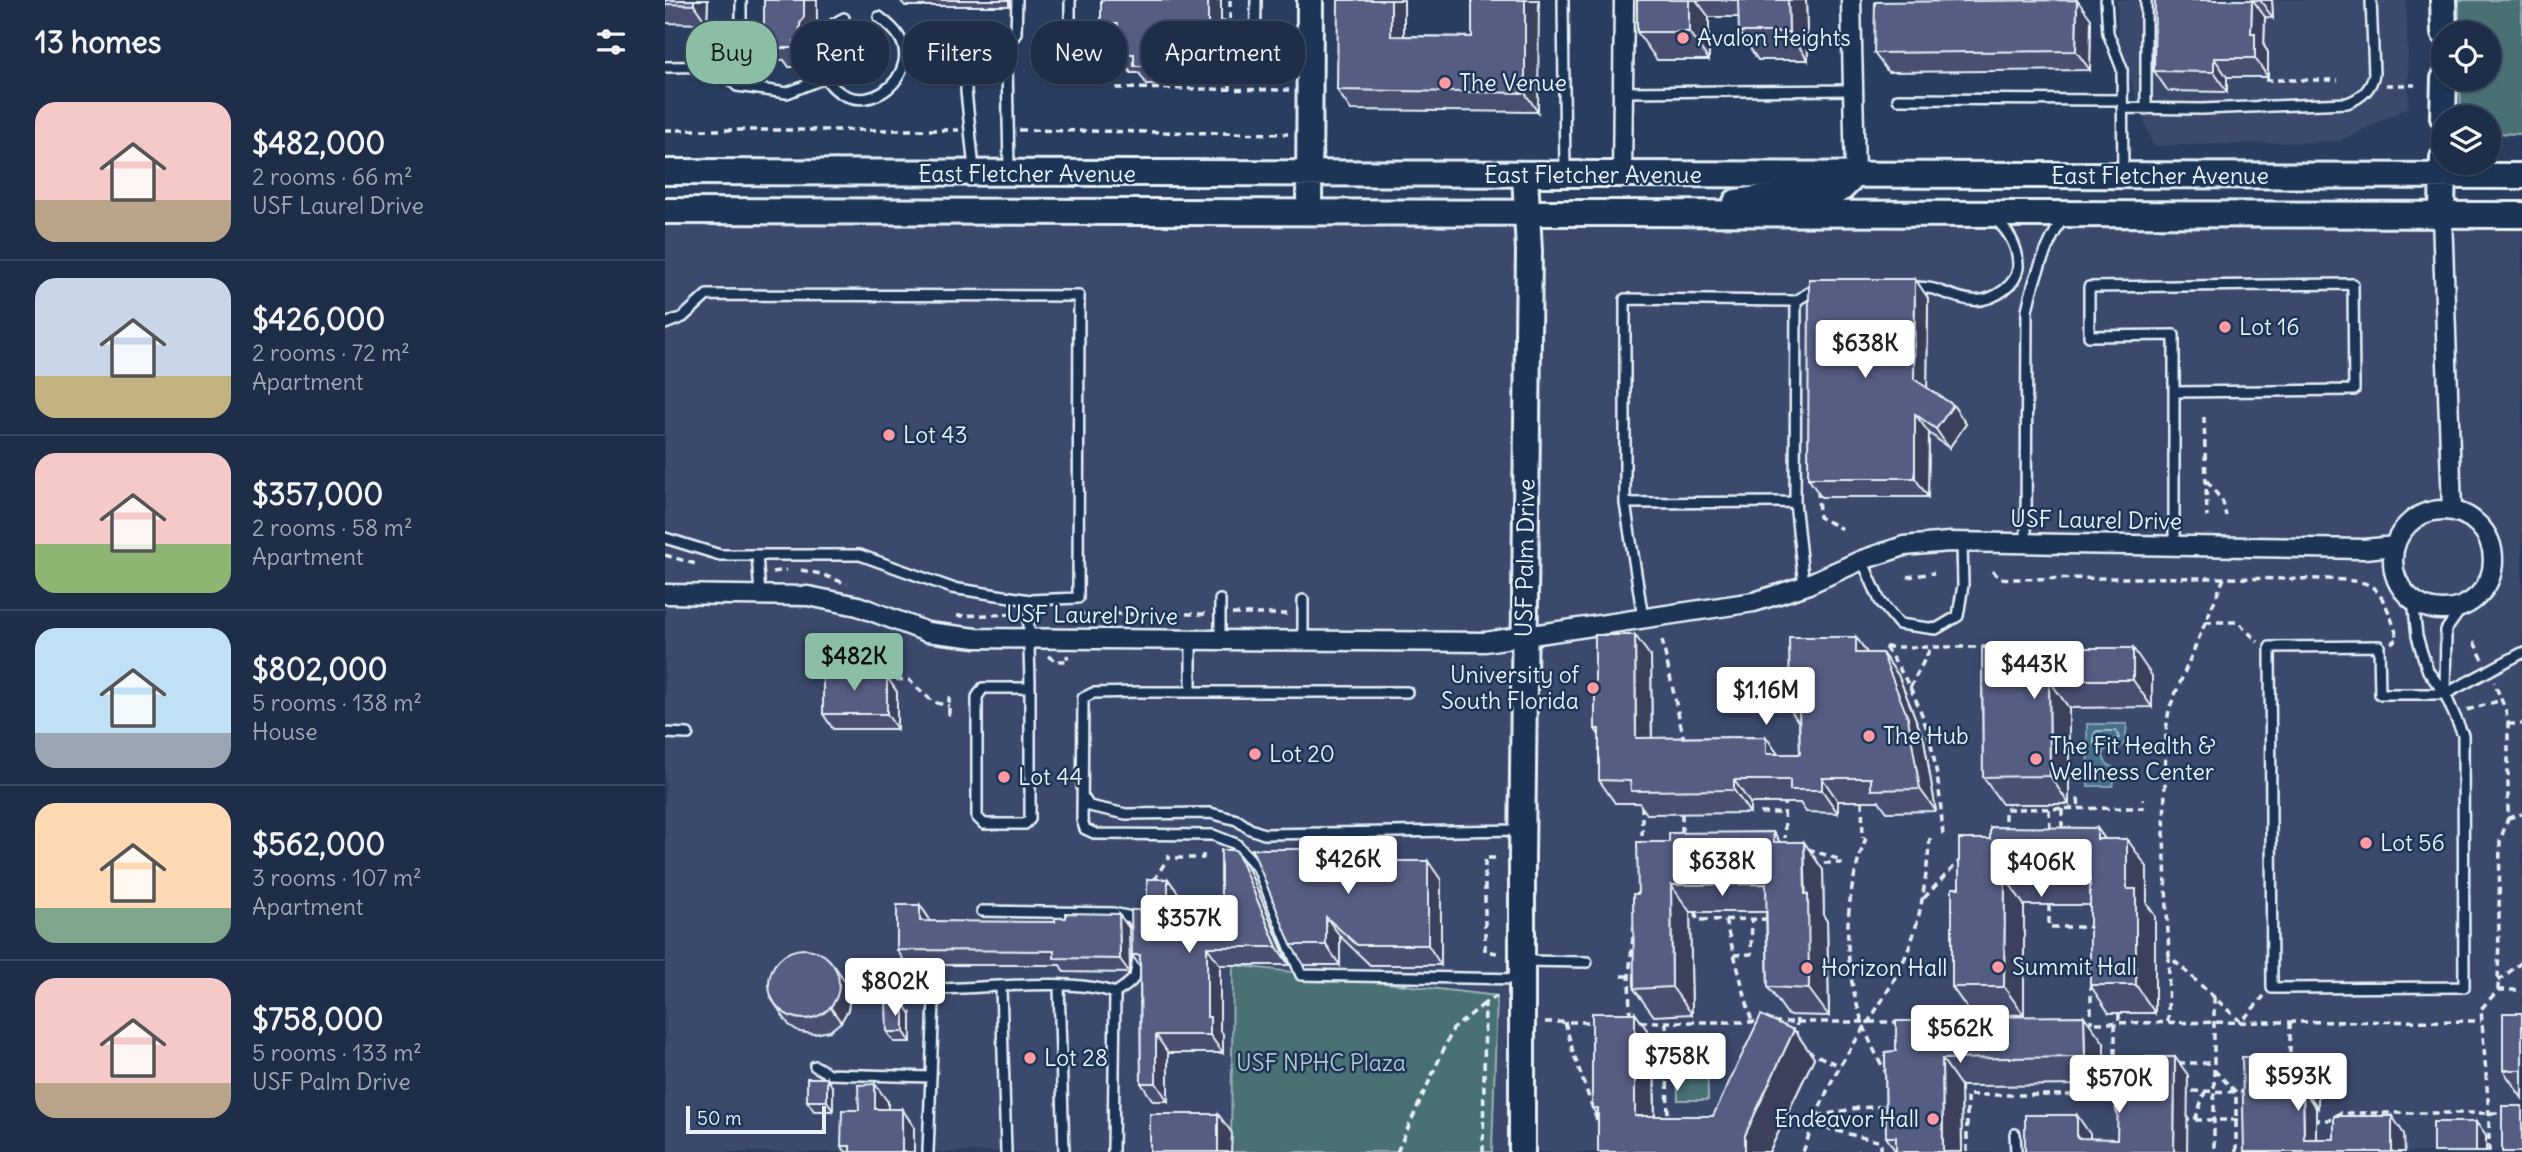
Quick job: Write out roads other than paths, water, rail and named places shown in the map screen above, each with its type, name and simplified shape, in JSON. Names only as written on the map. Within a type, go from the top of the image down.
[{"type":"main road","points":[[1309,212],[1310,0]]},
{"type":"main road","points":[[2443,0],[2444,21]]},
{"type":"main road","name":"East Fletcher Avenue","points":[[665,172],[2123,176],[2431,167]]},
{"type":"main road","name":"USF Palm Drive","points":[[1522,1152],[1522,830],[1529,251],[1525,174]]},
{"type":"main road","name":"East Fletcher Avenue","points":[[2501,174],[2522,176]]},
{"type":"main road","points":[[1688,215],[1735,202],[1782,195],[1829,195],[1842,188],[1855,175]]},
{"type":"main road","points":[[2442,215],[2443,175]]},
{"type":"main road","name":"East Fletcher Avenue","points":[[665,211],[2522,215]]},
{"type":"street","points":[[1622,175],[1624,0]]},
{"type":"street","points":[[1851,0],[1855,175]]},
{"type":"street","points":[[2442,215],[2452,510]]},
{"type":"street","points":[[2435,510],[2452,510],[2480,525],[2489,538],[2493,570],[2487,585],[2477,597],[2463,606],[2448,610],[2432,609],[2413,600],[2403,591],[2395,575],[2395,546],[2405,527],[2418,516],[2435,510]]},
{"type":"street","name":"USF Laurel Drive","points":[[665,594],[760,594],[830,599],[939,634],[976,638],[1485,642],[1754,601],[1804,586],[1862,560],[1905,546],[1962,542],[2364,549],[2395,546]]},
{"type":"lane","points":[[741,0],[741,21]]},
{"type":"lane","points":[[1016,21],[1017,0]]},
{"type":"lane","points":[[1070,0],[1070,21]]},
{"type":"lane","points":[[1256,0],[1256,21]]},
{"type":"lane","points":[[1563,0],[1565,175]]},
{"type":"lane","points":[[2106,0],[2108,33],[2122,69],[2123,176]]},
{"type":"lane","points":[[2145,109],[2146,0]]},
{"type":"lane","points":[[1898,99],[2122,104],[2145,109],[2347,103],[2356,100],[2372,84],[2374,74],[2371,0]]},
{"type":"lane","points":[[879,17],[891,25],[903,46]]},
{"type":"lane","points":[[840,21],[844,18]]},
{"type":"lane","points":[[831,84],[839,92],[852,97],[865,99],[879,95],[890,88],[899,77],[903,60]]},
{"type":"lane","points":[[665,67],[686,67]]},
{"type":"lane","points":[[735,84],[786,93],[809,84]]},
{"type":"lane","points":[[966,84],[974,174]]},
{"type":"lane","points":[[1007,84],[1009,175]]},
{"type":"lane","points":[[1623,92],[1853,90]]},
{"type":"lane","points":[[1903,286],[1935,289],[1955,298],[1977,301],[1993,298],[2005,289],[2018,273],[2018,254],[2003,226],[1991,215]]},
{"type":"lane","points":[[2026,543],[2027,310],[2032,287],[2046,251],[2065,215]]},
{"type":"lane","points":[[2174,391],[2354,390],[2353,284],[2089,287],[2089,336],[2174,335],[2174,391],[2174,546]]},
{"type":"lane","points":[[1643,618],[1625,503],[1625,299],[1796,301],[1818,286],[1831,286]]},
{"type":"lane","points":[[665,324],[683,317],[707,295],[1079,296],[1078,598],[1030,600],[951,588],[860,555],[720,555],[665,538]]},
{"type":"lane","points":[[1796,301],[1795,502],[1804,586]]},
{"type":"lane","points":[[1625,503],[1795,502]]},
{"type":"lane","points":[[1862,560],[1880,601],[1899,624],[1936,629],[1958,616],[1963,585],[1962,542]]},
{"type":"lane","points":[[757,555],[760,594]]},
{"type":"lane","points":[[1030,600],[1030,639],[1030,688],[1030,819],[1025,824],[984,824],[977,817],[977,696],[983,688],[1030,688]]},
{"type":"lane","points":[[1220,600],[1220,640]]},
{"type":"lane","points":[[1303,600],[1303,642]]},
{"type":"lane","points":[[2413,600],[2417,636],[2428,671],[2445,694],[2463,735],[2464,987],[2272,988],[2270,647],[2379,646],[2380,694],[2445,694],[2522,653]]},
{"type":"lane","points":[[2445,694],[2444,638],[2446,630],[2463,606]]},
{"type":"lane","points":[[1191,641],[1191,692]]},
{"type":"lane","points":[[1408,692],[1093,692],[1083,698],[1082,820],[1086,828],[1096,834],[1213,835],[1235,844],[1258,868],[1301,975],[1522,970],[1587,962]]},
{"type":"lane","points":[[665,733],[688,734]]},
{"type":"lane","points":[[1082,796],[1089,806],[1126,814],[1210,813],[1237,820],[1264,834],[1522,830]]},
{"type":"lane","points":[[982,911],[1113,913],[1131,917],[1136,925],[1137,975],[1132,983],[1115,993]]},
{"type":"lane","points":[[928,1152],[934,1000],[941,989],[1059,986],[1101,988],[1115,993]]},
{"type":"lane","points":[[1059,986],[1064,1152]]},
{"type":"lane","points":[[1001,987],[1006,1152]]},
{"type":"lane","points":[[1113,1152],[1115,993]]},
{"type":"lane","points":[[815,1066],[829,1074],[930,1077]]},
{"type":"lane","points":[[2015,1134],[2016,1152]]},
{"type":"water","points":[[2087,724],[2127,724],[2125,743],[2120,748],[2105,750],[2103,756],[2106,763],[2117,770],[2113,786],[2088,786]]},
{"type":"place","name":"Avalon Heights","points":[[1683,38]]},
{"type":"place","name":"The Venue","points":[[1445,83]]},
{"type":"place","name":"Lot 16","points":[[2225,327]]},
{"type":"place","name":"Lot 43","points":[[889,435]]},
{"type":"place","name":"University of South Florida","points":[[1593,688]]},
{"type":"place","name":"The Hub","points":[[1869,736]]},
{"type":"place","name":"Lot 20","points":[[1255,754]]},
{"type":"place","name":"The Fit Health & Wellness Center","points":[[2036,759]]},
{"type":"place","name":"Lot 44","points":[[1004,777]]},
{"type":"place","name":"Lot 56","points":[[2366,843]]},
{"type":"place","name":"Summit Hall","points":[[1998,967]]},
{"type":"place","name":"Horizon Hall","points":[[1807,968]]},
{"type":"place","name":"Lot 28","points":[[1030,1058]]},
{"type":"place","name":"Endeavor Hall","points":[[1933,1119]]},
{"type":"park label","name":"USF NPHC Plaza","points":[[1321,1063]]}]
